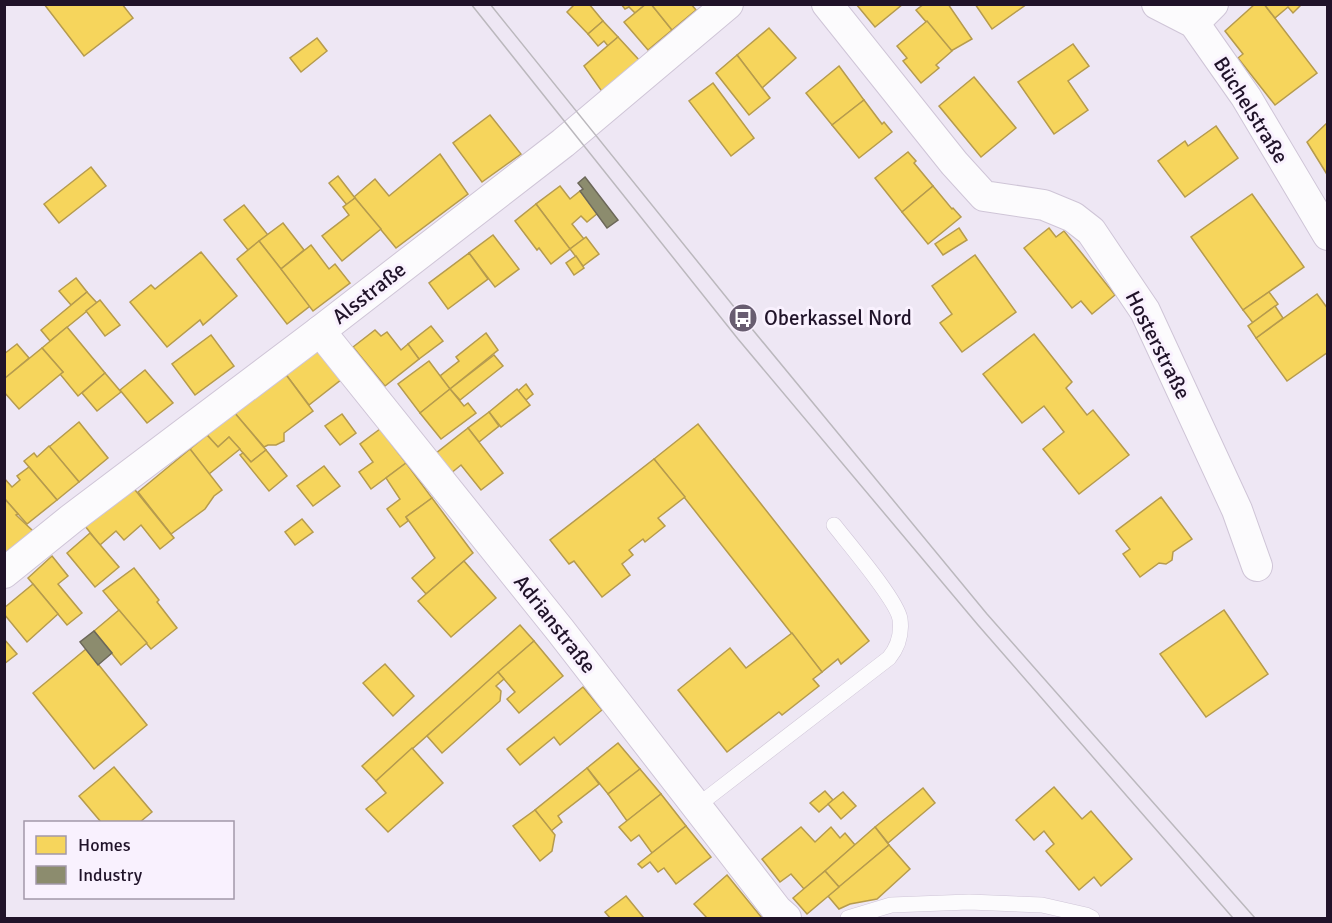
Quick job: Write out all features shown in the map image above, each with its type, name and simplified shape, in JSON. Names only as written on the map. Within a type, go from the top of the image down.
[{"type":"street","name":"Alsstraße","points":[[4,573],[71,519],[320,331],[587,124],[728,4]]},
{"type":"street","name":"Hosterstraße","points":[[827,4],[954,163],[984,196],[1044,205],[1073,217],[1091,231],[1145,311],[1237,510],[1257,566]]},
{"type":"street","name":"Büchelstraße","points":[[1157,4],[1204,14],[1245,97],[1328,235]]},
{"type":"street","name":"Adrianstraße","points":[[320,331],[554,622],[777,910],[786,918]]},
{"type":"lane","points":[[697,806],[889,658],[897,648],[900,637],[900,618],[894,603],[834,525]]},
{"type":"lane","points":[[848,918],[891,905],[969,902],[1042,905],[1092,918]]},
{"type":"building: Homes","points":[[44,4],[122,4],[133,18],[84,56]]},
{"type":"building: Homes","points":[[575,4],[589,4],[603,21],[588,34],[567,12]]},
{"type":"building: Homes","points":[[621,4],[646,4],[635,13],[629,7],[625,9]]},
{"type":"building: Homes","points":[[646,4],[651,4],[672,30],[648,50],[624,22]]},
{"type":"building: Homes","points":[[651,4],[691,4],[696,10],[672,30]]},
{"type":"building: Homes","points":[[856,4],[903,4],[875,27]]},
{"type":"building: Homes","points":[[924,4],[948,4],[972,39],[951,51],[916,10]]},
{"type":"building: Homes","points":[[975,4],[1027,4],[992,29]]},
{"type":"building: Homes","points":[[1255,4],[1264,4],[1317,73],[1275,105],[1238,58],[1243,54],[1225,31]]},
{"type":"building: Homes","points":[[1264,4],[1302,4],[1293,13],[1288,7],[1275,18]]},
{"type":"building: Homes","points":[[603,21],[618,37],[608,46],[604,41],[598,46],[588,34]]},
{"type":"building: Homes","points":[[927,21],[952,51],[936,65],[939,68],[921,83],[903,61],[907,58],[897,46]]},
{"type":"building: Homes","points":[[769,28],[796,58],[762,88],[737,55]]},
{"type":"building: Homes","points":[[618,37],[640,61],[603,93],[584,66]]},
{"type":"building: Homes","points":[[317,38],[327,51],[301,72],[290,58]]},
{"type":"building: Homes","points":[[1073,44],[1089,66],[1068,81],[1088,110],[1054,134],[1018,82]]},
{"type":"building: Homes","points":[[737,55],[770,98],[749,115],[716,73]]},
{"type":"building: Homes","points":[[839,66],[864,100],[832,125],[806,93]]},
{"type":"building: Homes","points":[[974,77],[1016,128],[981,157],[939,106]]},
{"type":"building: Homes","points":[[713,83],[754,138],[731,156],[689,101]]},
{"type":"building: Homes","points":[[864,100],[882,124],[884,122],[892,132],[859,158],[832,125]]},
{"type":"building: Homes","points":[[490,115],[521,154],[482,182],[453,143]]},
{"type":"building: Homes","points":[[1328,122],[1328,176],[1307,142]]},
{"type":"building: Homes","points":[[1216,126],[1238,158],[1185,197],[1158,161],[1185,141],[1188,146]]},
{"type":"building: Homes","points":[[908,152],[933,186],[902,212],[875,178]]},
{"type":"building: Homes","points":[[440,154],[468,194],[396,248],[354,197],[375,179],[389,196]]},
{"type":"building: Homes","points":[[91,167],[106,186],[59,223],[44,204]]},
{"type":"building: Homes","points":[[338,176],[355,198],[347,205],[329,183]]},
{"type":"building: Homes","points":[[560,186],[570,199],[580,191],[598,213],[587,222],[581,216],[572,224],[584,239],[570,249],[536,204]]},
{"type":"building: Homes","points":[[933,186],[961,217],[928,244],[902,212]]},
{"type":"building: Homes","points":[[1252,194],[1304,267],[1243,310],[1191,237]]},
{"type":"building: Homes","points":[[355,198],[381,229],[342,261],[322,236],[349,215],[343,207]]},
{"type":"building: Homes","points":[[536,204],[570,249],[551,264],[515,221]]},
{"type":"building: Homes","points":[[244,205],[268,235],[248,250],[224,220]]},
{"type":"building: Homes","points":[[283,223],[304,250],[281,269],[259,241]]},
{"type":"building: Homes","points":[[959,228],[967,240],[943,255],[935,244]]},
{"type":"building: Homes","points":[[1049,228],[1056,237],[1064,231],[1115,295],[1092,314],[1081,301],[1072,308],[1024,248]]},
{"type":"building: Homes","points":[[493,235],[519,269],[495,287],[469,253]]},
{"type":"building: Homes","points":[[586,237],[599,254],[583,266],[570,249]]},
{"type":"building: Homes","points":[[259,241],[310,306],[287,324],[237,259]]},
{"type":"building: Homes","points":[[311,245],[329,269],[335,264],[350,283],[313,311],[281,269]]},
{"type":"building: Homes","points":[[201,252],[237,296],[203,325],[200,320],[167,347],[130,302],[151,285],[155,289]]},
{"type":"building: Homes","points":[[469,253],[488,279],[448,309],[429,283]]},
{"type":"building: Homes","points":[[975,255],[1016,312],[962,352],[940,323],[952,314],[932,286]]},
{"type":"building: Homes","points":[[576,256],[584,268],[574,275],[566,263]]},
{"type":"building: Homes","points":[[76,278],[87,292],[71,305],[59,291]]},
{"type":"building: Homes","points":[[87,292],[97,303],[50,341],[41,330]]},
{"type":"building: Homes","points":[[1269,292],[1278,304],[1253,323],[1243,310]]},
{"type":"building: Homes","points":[[1317,294],[1328,309],[1328,352],[1287,381],[1256,338]]},
{"type":"building: Homes","points":[[100,300],[120,325],[105,336],[86,311]]},
{"type":"building: Homes","points":[[1275,306],[1283,318],[1256,338],[1248,326]]},
{"type":"building: Homes","points":[[431,326],[443,341],[419,359],[408,344]]},
{"type":"building: Homes","points":[[67,327],[105,373],[78,396],[60,374],[63,372],[42,348]]},
{"type":"building: Homes","points":[[375,330],[381,336],[387,332],[401,350],[408,344],[419,359],[385,386],[353,347]]},
{"type":"building: Homes","points":[[486,333],[498,350],[450,389],[440,376],[459,361],[456,357]]},
{"type":"building: Homes","points":[[1034,334],[1072,382],[1066,388],[1087,415],[1093,410],[1129,455],[1079,494],[1043,449],[1064,432],[1044,406],[1022,423],[983,374]]},
{"type":"building: Homes","points":[[211,335],[234,366],[195,395],[172,364]]},
{"type":"building: Homes","points":[[17,344],[29,358],[4,379],[4,354]]},
{"type":"building: Homes","points":[[318,346],[342,379],[309,405],[284,372]]},
{"type":"building: Homes","points":[[42,348],[63,372],[19,409],[4,392],[4,379]]},
{"type":"building: Homes","points":[[494,355],[503,366],[460,400],[450,389]]},
{"type":"building: Homes","points":[[429,361],[450,389],[420,413],[398,384]]},
{"type":"building: Homes","points":[[145,370],[173,403],[147,423],[120,390]]},
{"type":"building: Homes","points":[[284,372],[313,411],[284,433],[284,441],[264,447],[233,411]]},
{"type":"building: Homes","points":[[105,373],[121,392],[97,411],[82,393]]},
{"type":"building: Homes","points":[[526,384],[533,394],[526,400],[518,391]]},
{"type":"building: Homes","points":[[450,389],[464,406],[468,403],[476,413],[441,439],[420,413]]},
{"type":"building: Homes","points":[[517,389],[530,405],[501,427],[489,412]]},
{"type":"building: Homes","points":[[228,405],[266,450],[251,462],[229,437],[218,447],[207,435]]},
{"type":"building: Homes","points":[[489,412],[499,426],[479,442],[468,428]]},
{"type":"building: Homes","points":[[342,414],[356,433],[340,445],[325,426]]},
{"type":"building: Homes","points":[[79,422],[108,458],[79,482],[49,447]]},
{"type":"building: Homes","points":[[698,424],[869,641],[841,664],[838,659],[822,672],[654,459]]},
{"type":"building: Homes","points":[[468,428],[503,473],[481,490],[461,465],[450,474],[435,454]]},
{"type":"building: Homes","points":[[380,429],[406,463],[371,489],[359,472],[373,462],[360,444]]},
{"type":"building: Homes","points":[[207,435],[218,447],[229,437],[240,449],[209,474],[190,449]]},
{"type":"building: Homes","points":[[49,446],[79,482],[57,500],[24,461],[34,453],[37,457]]},
{"type":"building: Homes","points":[[190,449],[222,490],[214,496],[205,509],[171,534],[138,492]]},
{"type":"building: Homes","points":[[266,450],[287,476],[269,491],[240,455],[243,453],[251,462]]},
{"type":"building: Homes","points":[[654,459],[685,497],[658,518],[665,526],[645,542],[643,539],[629,550],[633,555],[622,564],[630,575],[602,597],[574,561],[569,564],[550,540]]},
{"type":"building: Homes","points":[[406,463],[432,498],[406,517],[408,521],[400,527],[387,509],[400,499],[386,478]]},
{"type":"building: Homes","points":[[324,466],[340,486],[313,506],[297,486]]},
{"type":"building: Homes","points":[[29,467],[57,500],[27,524],[4,498],[4,478],[12,487],[20,480],[17,476]]},
{"type":"building: Homes","points":[[131,485],[174,538],[160,549],[141,525],[124,540],[116,531],[100,545],[85,526]]},
{"type":"building: Homes","points":[[1161,497],[1192,539],[1173,552],[1172,560],[1166,564],[1159,563],[1140,577],[1123,554],[1130,549],[1116,531]]},
{"type":"building: Homes","points":[[4,498],[18,514],[16,515],[33,531],[4,556]]},
{"type":"building: Homes","points":[[432,498],[473,553],[426,594],[412,578],[435,558],[406,517]]},
{"type":"building: Homes","points":[[302,519],[313,532],[295,545],[285,532]]},
{"type":"building: Homes","points":[[90,533],[119,567],[95,587],[67,553]]},
{"type":"building: Homes","points":[[52,556],[68,576],[58,584],[82,613],[67,625],[28,578]]},
{"type":"building: Homes","points":[[464,561],[496,598],[451,637],[418,601]]},
{"type":"building: Homes","points":[[134,568],[177,628],[151,649],[103,591]]},
{"type":"building: Homes","points":[[33,584],[58,614],[27,642],[4,614],[4,608]]},
{"type":"building: Homes","points":[[119,610],[147,643],[121,665],[94,631]]},
{"type":"building: Homes","points":[[1224,610],[1268,674],[1206,717],[1160,654]]},
{"type":"building: Homes","points":[[520,625],[534,641],[376,781],[362,766]]},
{"type":"building: Homes","points":[[792,633],[822,672],[813,679],[819,686],[782,715],[779,712],[727,752],[678,690],[730,648],[746,668]]},
{"type":"building: Homes","points":[[4,639],[17,654],[4,664]]},
{"type":"building: Homes","points":[[534,641],[563,676],[519,713],[507,699],[515,692],[498,672]]},
{"type":"building: Homes","points":[[86,649],[147,725],[94,769],[33,693]]},
{"type":"building: Homes","points":[[385,664],[414,696],[393,716],[363,683]]},
{"type":"building: Homes","points":[[498,672],[504,679],[496,686],[501,691],[500,701],[442,753],[427,736]]},
{"type":"building: Homes","points":[[583,687],[602,710],[560,745],[554,737],[520,765],[507,749]]},
{"type":"building: Homes","points":[[618,743],[640,769],[608,794],[587,768]]},
{"type":"building: Homes","points":[[412,748],[443,783],[388,832],[366,809],[386,793],[376,781]]},
{"type":"building: Homes","points":[[114,767],[152,812],[141,821],[100,821],[79,796]]},
{"type":"building: Homes","points":[[587,768],[599,784],[558,816],[562,822],[551,831],[535,810]]},
{"type":"building: Homes","points":[[640,769],[661,794],[627,821],[608,794]]},
{"type":"building: Homes","points":[[1054,787],[1082,819],[1091,811],[1132,859],[1101,886],[1094,877],[1079,890],[1046,851],[1054,844],[1044,831],[1034,840],[1016,820]]},
{"type":"building: Homes","points":[[923,788],[935,803],[888,843],[875,827]]},
{"type":"building: Homes","points":[[825,791],[833,800],[819,812],[810,803]]},
{"type":"building: Homes","points":[[843,792],[856,806],[841,819],[828,804]]},
{"type":"building: Homes","points":[[661,794],[686,826],[652,853],[639,835],[631,841],[619,827]]},
{"type":"building: Homes","points":[[535,810],[555,835],[552,851],[540,861],[513,826]]},
{"type":"building: Homes","points":[[686,826],[711,857],[676,884],[664,868],[658,872],[650,862],[642,868],[638,864]]},
{"type":"building: Homes","points":[[801,827],[815,842],[831,827],[840,838],[845,833],[855,845],[804,889],[791,874],[780,882],[762,859]]},
{"type":"building: Homes","points":[[875,827],[889,845],[839,887],[825,871]]},
{"type":"building: Homes","points":[[889,845],[910,869],[877,899],[850,904],[839,909],[828,896]]},
{"type":"building: Homes","points":[[825,871],[839,887],[807,914],[793,898]]},
{"type":"building: Homes","points":[[727,875],[762,918],[707,918],[694,904]]},
{"type":"building: Homes","points":[[626,896],[644,918],[610,918],[605,912]]},
{"type":"building: Industry","points":[[585,177],[618,220],[607,228],[580,191],[583,189],[578,183]]},
{"type":"building: Industry","points":[[94,631],[112,653],[98,665],[80,642]]},
{"type":"tram line","points":[[471,4],[738,339],[978,625],[1233,918]]},
{"type":"tram line","points":[[490,4],[743,318],[987,614],[1255,918]]},
{"type":"place","name":"Oberkassel Nord","points":[[743,318]]}]
